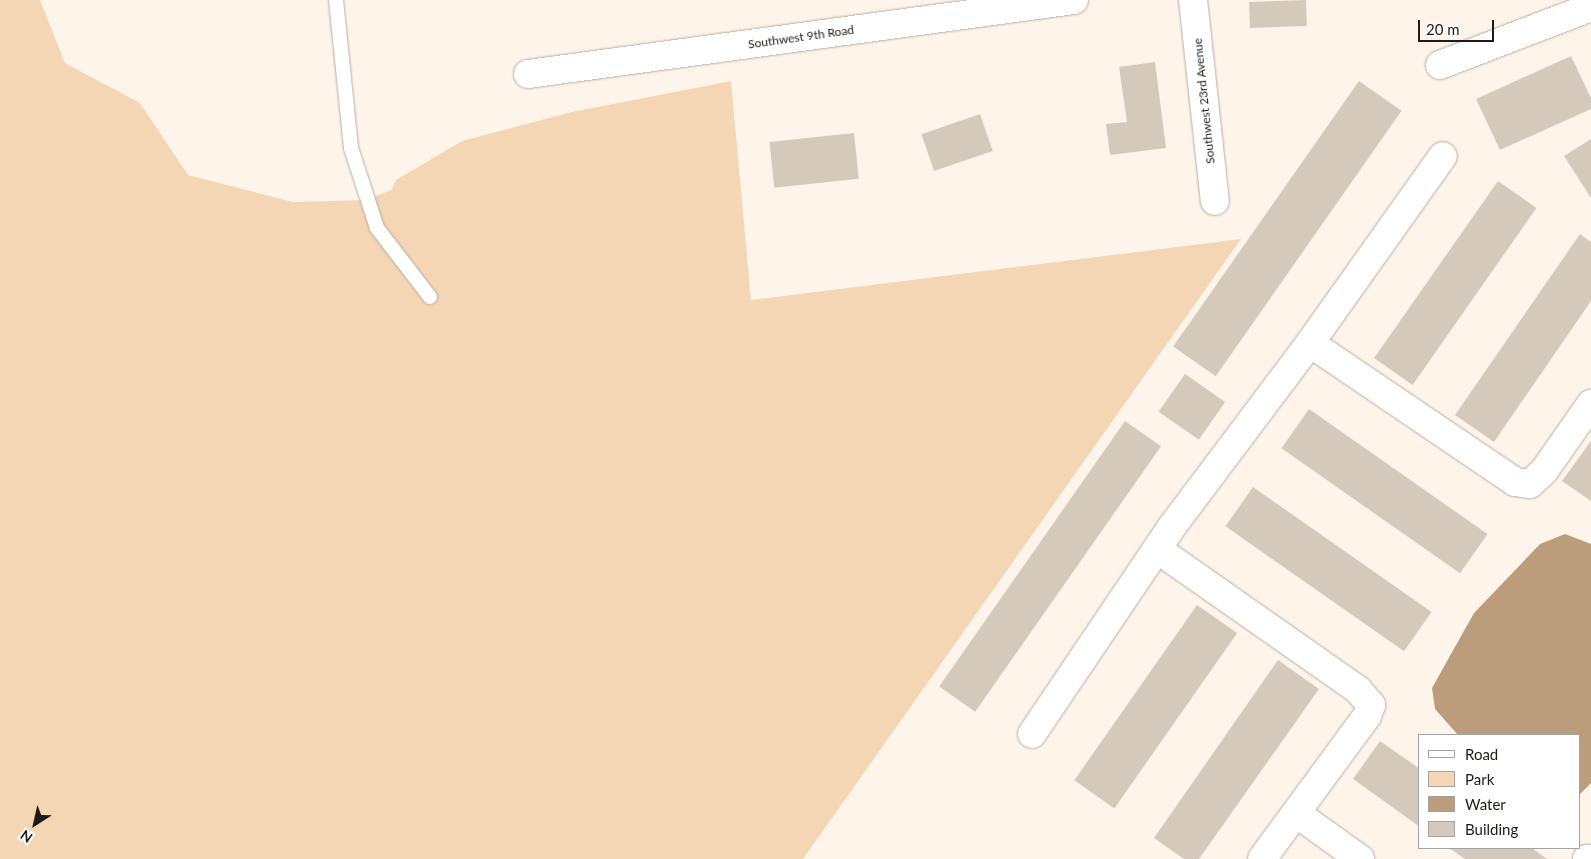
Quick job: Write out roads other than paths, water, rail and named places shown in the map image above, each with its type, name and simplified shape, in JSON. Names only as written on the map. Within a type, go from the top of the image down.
[{"type":"street","name":"Southwest 9th Road","points":[[528,74],[1074,0]]},
{"type":"street","name":"Southwest 23rd Avenue","points":[[1193,0],[1216,201]]},
{"type":"street","points":[[1440,65],[1591,7]]},
{"type":"street","points":[[1032,734],[1157,549],[1310,343],[1444,156]]},
{"type":"street","points":[[1310,343],[1514,482],[1530,484],[1544,471],[1591,404]]},
{"type":"street","points":[[1157,549],[1358,690],[1371,705],[1367,716],[1262,859]]},
{"type":"street","points":[[1296,813],[1360,859]]},
{"type":"lane","points":[[336,0],[350,148],[377,228],[430,297]]},
{"type":"water","points":[[1565,534],[1591,544],[1591,783],[1581,793],[1581,734],[1457,734],[1435,709],[1432,688],[1474,613],[1540,544]]}]
